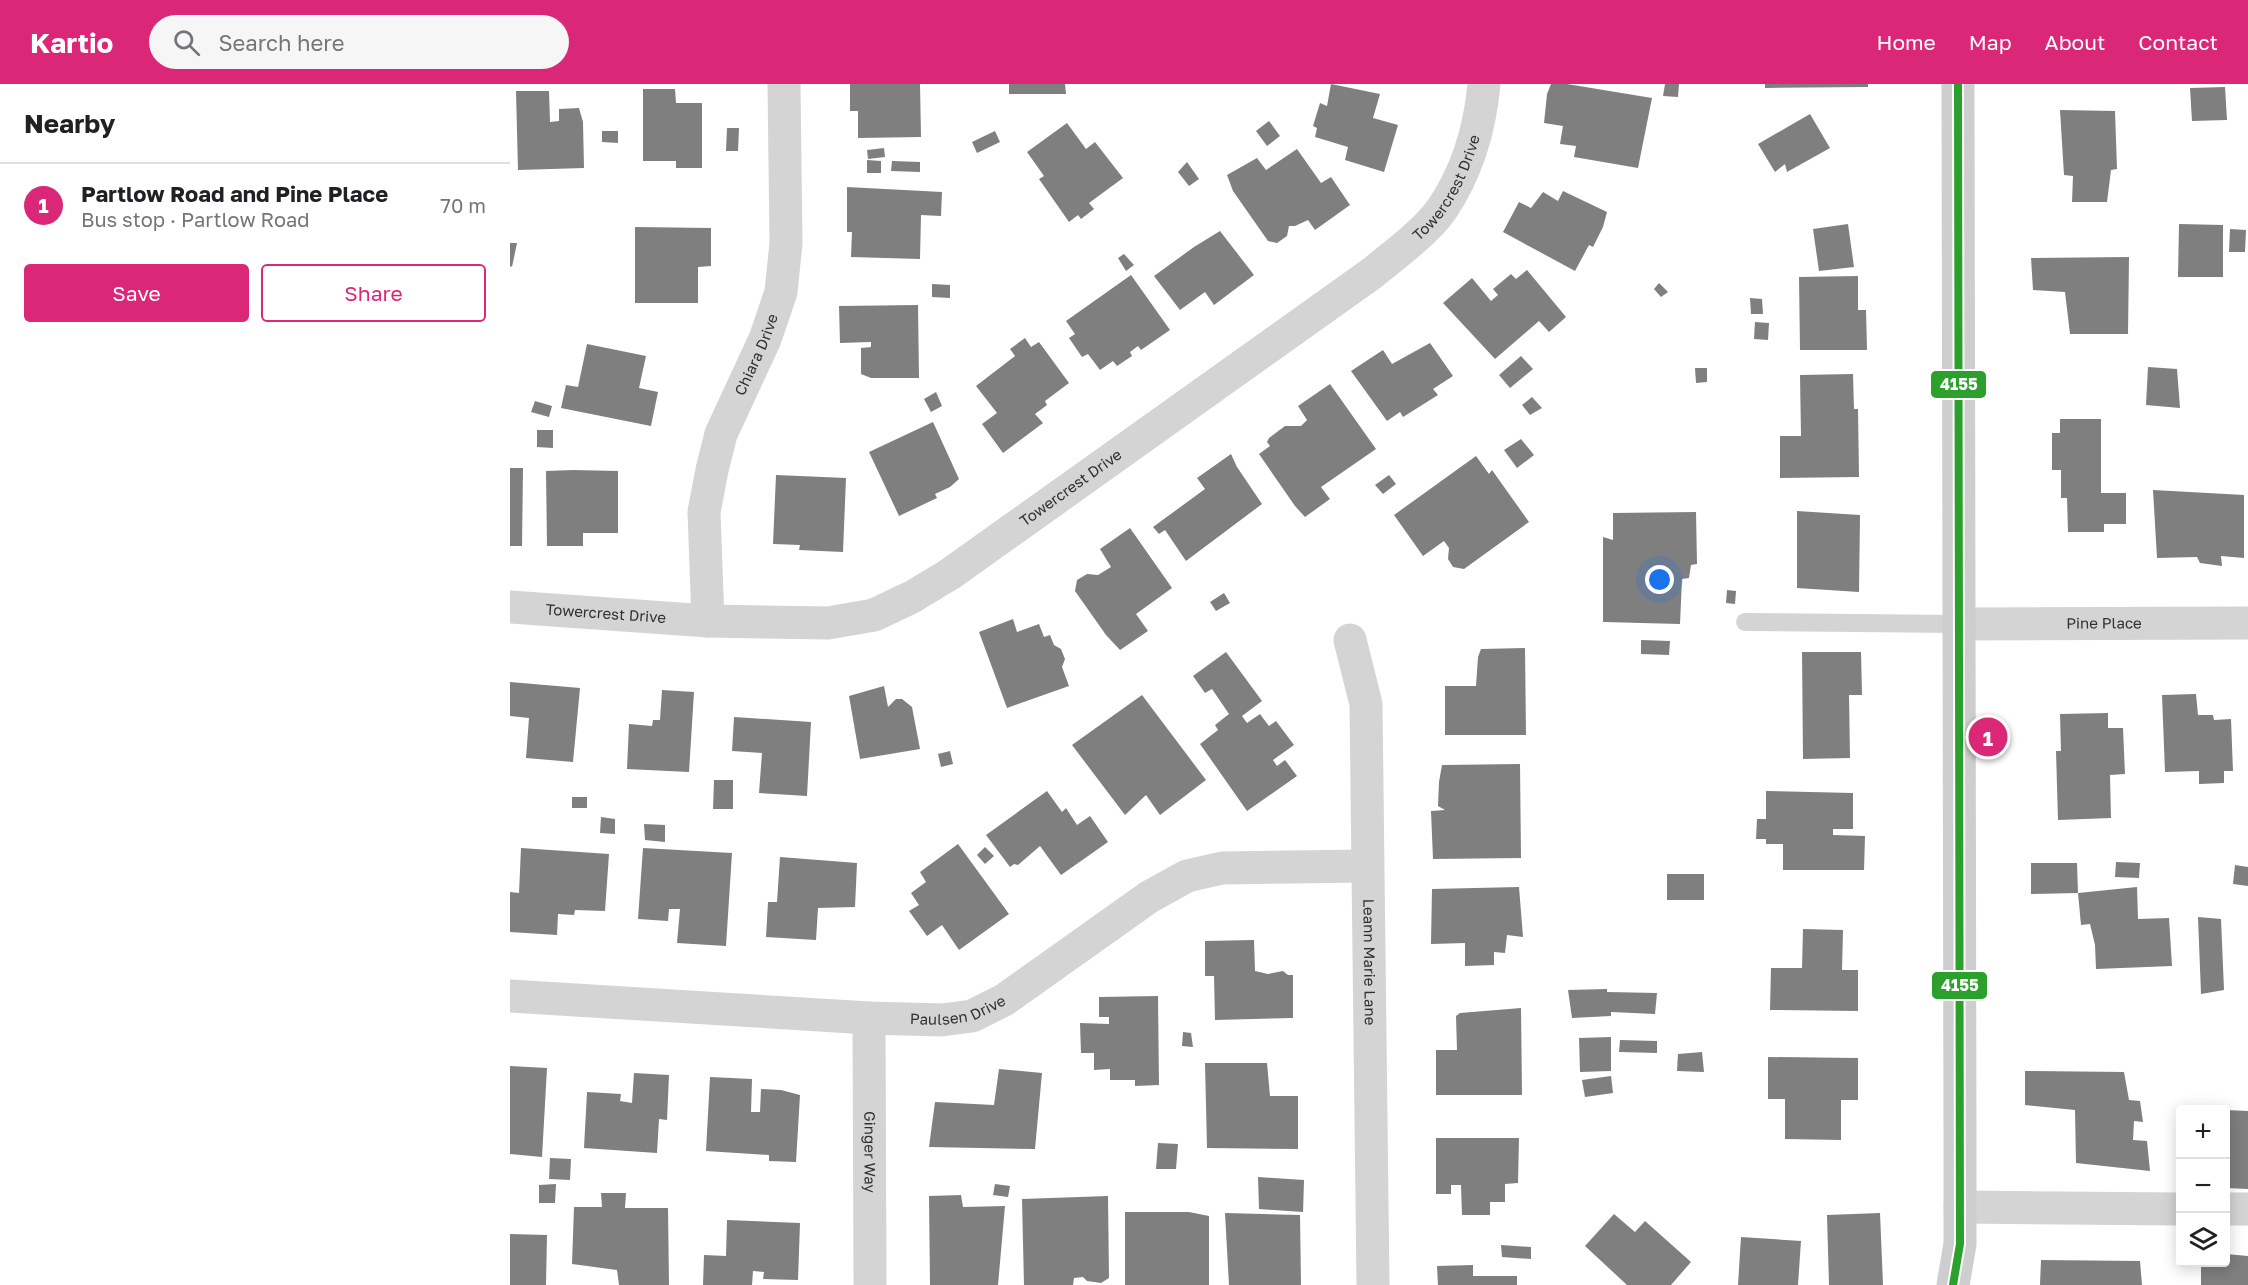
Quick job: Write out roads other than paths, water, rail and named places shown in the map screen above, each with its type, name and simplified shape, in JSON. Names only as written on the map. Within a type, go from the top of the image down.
[{"type":"street","name":"Chiara Drive","points":[[708,621],[704,512],[712,470],[721,434],[765,339],[781,292],[786,243],[784,84]]},
{"type":"street","name":"Towercrest Drive","points":[[510,607],[708,621],[828,623],[874,615],[912,597],[950,574],[1371,274],[1408,243],[1441,211],[1463,173],[1482,114],[1484,84]]},
{"type":"street","points":[[1953,1285],[1959,1244],[1960,1207],[1958,84]]},
{"type":"street","name":"Pine Place","points":[[1958,624],[2248,623]]},
{"type":"street","name":"Leann Marie Lane","points":[[1350,640],[1366,704],[1366,866],[1373,1285]]},
{"type":"street","name":"Paulsen Drive","points":[[510,996],[869,1018],[942,1020],[972,1016],[1004,1000],[1149,897],[1187,876],[1222,868],[1366,866]]},
{"type":"street","name":"Ginger Way","points":[[869,1018],[870,1285]]},
{"type":"street","points":[[1960,1207],[2176,1209]]},
{"type":"street","points":[[2230,1209],[2248,1209]]},
{"type":"lane","points":[[1746,622],[1958,624]]},
{"type":"place","name":"Partlow Road and Pine Place","points":[[1988,737]]}]
